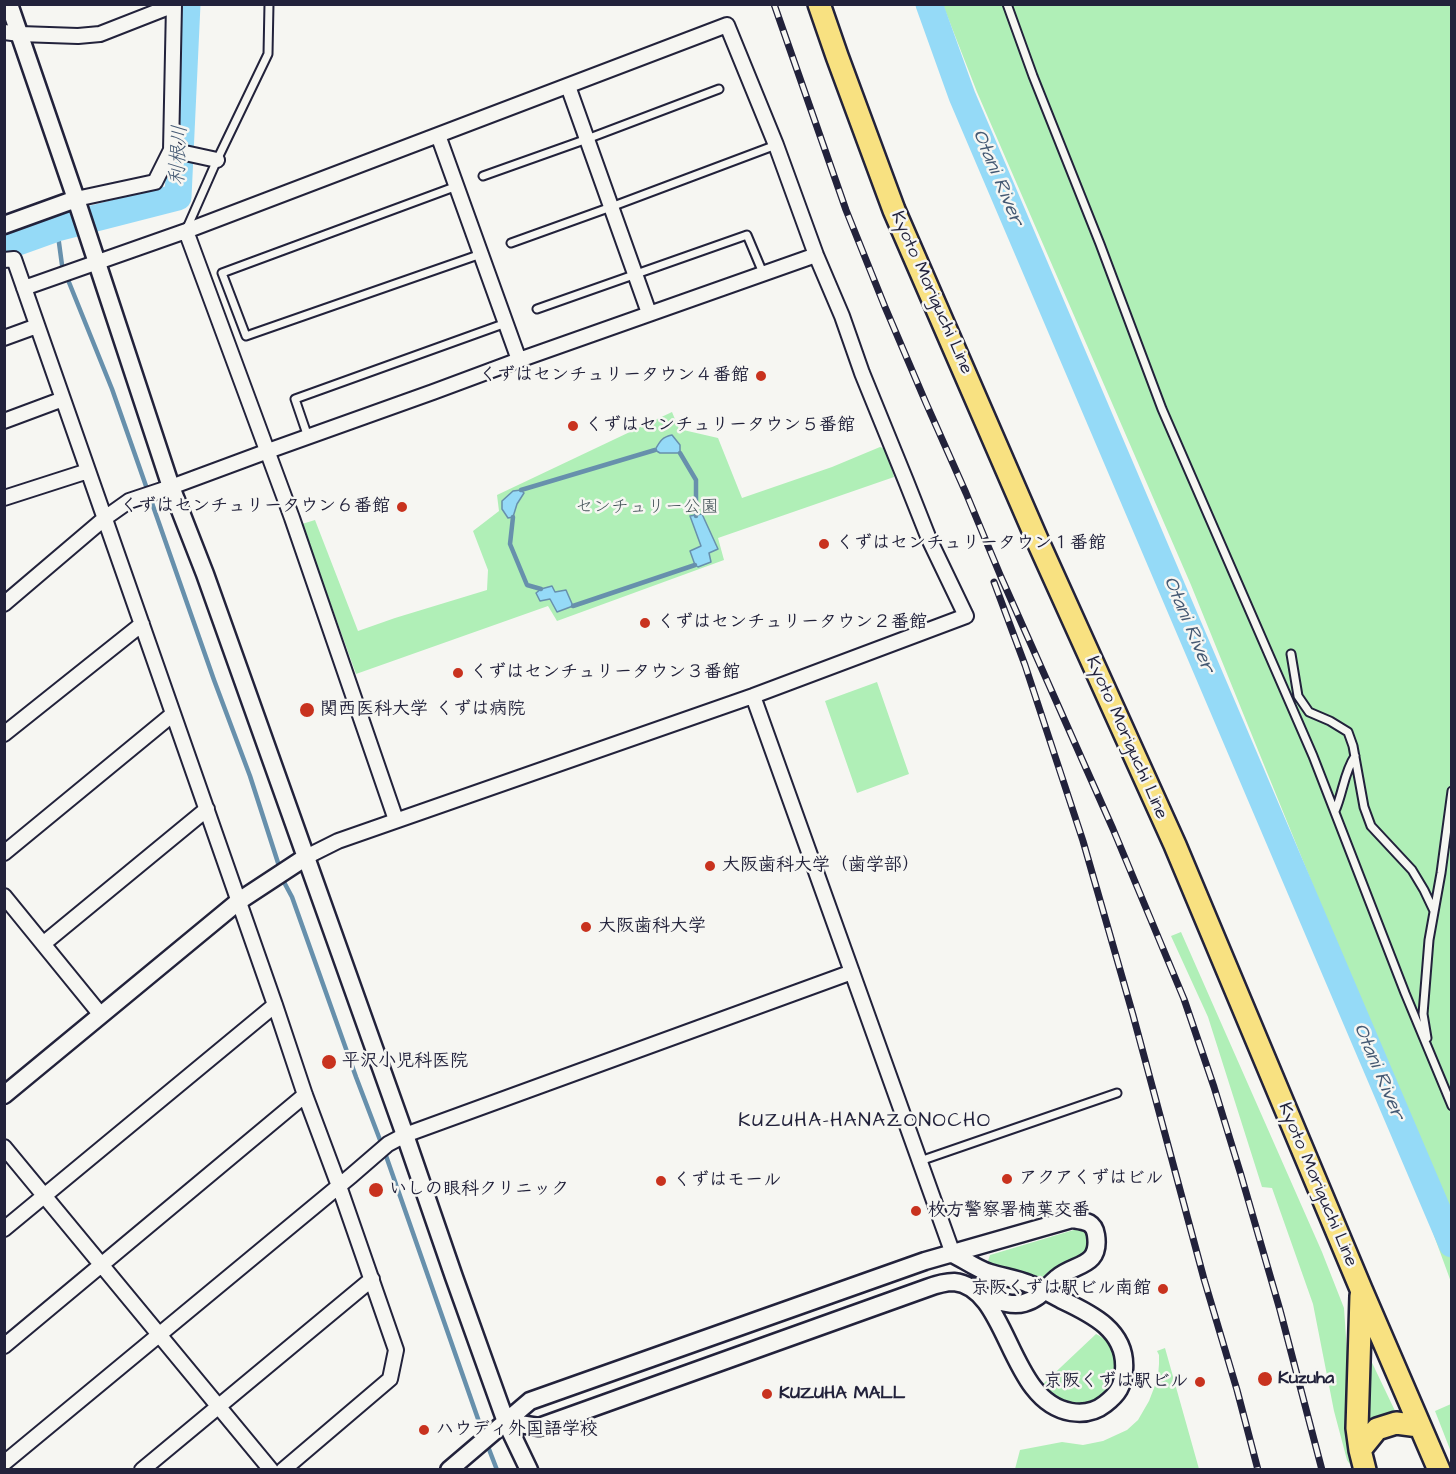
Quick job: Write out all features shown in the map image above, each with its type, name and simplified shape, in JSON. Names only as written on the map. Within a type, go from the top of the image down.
[{"type":"main road","name":"Kyoto Moriguchi Line","points":[[819,4],[894,210],[1039,544],[1180,856],[1439,1470]]},
{"type":"main road","points":[[1361,1289],[1357,1428],[1362,1460]]},
{"type":"main road","points":[[1362,1460],[1377,1429],[1396,1423],[1419,1426]]},
{"type":"street","points":[[9,4],[12,33],[76,199],[171,487],[205,574],[506,1422],[529,1470]]},
{"type":"street","points":[[4,225],[76,199],[155,182],[171,150],[174,5],[100,34],[78,36],[12,33]]},
{"type":"street","points":[[4,1095],[239,901],[306,857],[338,841],[753,696],[966,616],[929,539],[727,25],[186,231],[24,288]]},
{"type":"street","points":[[568,86],[649,313]]},
{"type":"street","points":[[438,135],[519,360]]},
{"type":"street","points":[[171,150],[217,160]]},
{"type":"street","points":[[186,231],[268,451],[396,820]]},
{"type":"street","points":[[4,604],[105,518],[129,501],[816,255]]},
{"type":"street","points":[[4,260],[14,259],[239,901],[304,1095],[339,1186],[396,1350],[390,1379],[283,1470]]},
{"type":"street","points":[[4,338],[37,326]]},
{"type":"street","points":[[4,421],[63,399]]},
{"type":"street","points":[[4,498],[88,471]]},
{"type":"street","points":[[4,734],[142,624]]},
{"type":"street","points":[[506,1422],[539,1427],[934,1285],[952,1282],[972,1289],[980,1295],[992,1311],[1025,1376],[1038,1395],[1061,1410],[1090,1412],[1113,1398],[1122,1385],[1124,1367],[1122,1353],[1115,1336],[1102,1322],[1082,1309],[1045,1291],[987,1272],[953,1254],[753,696]]},
{"type":"street","points":[[4,853],[173,714]]},
{"type":"street","points":[[43,944],[207,809]]},
{"type":"street","points":[[4,896],[101,1015]]},
{"type":"street","points":[[11,1464],[159,1335],[388,1144],[405,1135],[852,972]]},
{"type":"street","points":[[4,1229],[275,1005]]},
{"type":"street","points":[[4,1346],[304,1095]]},
{"type":"street","points":[[4,1147],[271,1470]]},
{"type":"street","points":[[449,1470],[530,1401],[920,1263],[1072,1219],[1088,1222],[1096,1232],[1097,1247],[1090,1260],[1057,1278],[1041,1295],[1023,1303],[1011,1304],[980,1295]]},
{"type":"street","points":[[141,1470],[372,1279]]},
{"type":"lane","points":[[186,231],[267,54],[268,4]]},
{"type":"lane","points":[[1007,4],[1162,409],[1313,756],[1452,1106]]},
{"type":"lane","points":[[483,176],[587,140],[719,89]]},
{"type":"lane","points":[[511,243],[776,145]]},
{"type":"lane","points":[[457,186],[222,273],[246,336],[481,254]]},
{"type":"lane","points":[[537,309],[747,235],[763,273]]},
{"type":"lane","points":[[308,437],[295,399],[506,323]]},
{"type":"lane","points":[[1292,654],[1298,696],[1309,712],[1348,732],[1355,756],[1364,807],[1371,826],[1412,870],[1434,911]]},
{"type":"lane","points":[[1335,811],[1341,797],[1348,766],[1355,756]]},
{"type":"lane","points":[[1428,1049],[1424,1014],[1430,940],[1452,791]]},
{"type":"lane","points":[[920,1161],[1117,1093]]},
{"type":"green space","points":[[943,5],[1451,5],[1451,1282],[1425,1211],[1446,1200],[1314,888],[1191,585],[977,92]]},
{"type":"green space","name":"センチュリー公園","points":[[672,412],[679,429],[718,438],[742,498],[832,467],[880,447],[886,449],[894,477],[718,538],[724,560],[557,621],[548,606],[356,674],[302,524],[315,520],[358,631],[487,590],[488,570],[473,531],[499,511],[497,495]]},
{"type":"green space","points":[[877,682],[909,774],[857,793],[825,701]]},
{"type":"green space","points":[[1181,932],[1322,1252],[1344,1308],[1354,1455],[1359,1469],[1353,1469],[1347,1460],[1334,1411],[1313,1304],[1272,1188],[1262,1187],[1208,1017],[1171,936]]},
{"type":"green space","points":[[1077,1229],[1086,1231],[1090,1237],[1088,1253],[1058,1266],[1042,1278],[993,1267],[988,1261],[990,1255]]},
{"type":"green space","points":[[1096,1334],[1109,1343],[1115,1355],[1117,1368],[1106,1391],[1095,1399],[1081,1403],[1065,1401],[1052,1395],[1043,1384]]},
{"type":"green space","points":[[1165,1348],[1199,1469],[1015,1469],[1020,1450],[1062,1442],[1083,1445],[1103,1441],[1127,1430],[1138,1420],[1149,1401],[1158,1376],[1159,1355],[1157,1351]]},
{"type":"green space","points":[[1365,1348],[1396,1413],[1381,1419],[1369,1428],[1364,1418]]},
{"type":"green space","points":[[1451,1404],[1451,1452],[1435,1411]]},
{"type":"water","points":[[672,435],[680,445],[680,453],[660,453],[655,450],[662,440]]},
{"type":"water","points":[[521,490],[524,493],[513,517],[508,518],[502,509],[502,501],[513,491]]},
{"type":"water","points":[[702,514],[718,549],[709,553],[711,562],[698,567],[690,551],[701,546],[690,516]]},
{"type":"water","points":[[552,586],[555,592],[566,590],[573,606],[557,612],[550,599],[540,601],[536,593]]},
{"type":"waterway","name":"利根川","points":[[4,247],[57,228],[178,197],[187,4]]},
{"type":"waterway","name":"Otani River","points":[[929,4],[962,96],[1452,1244]]},
{"type":"waterway","points":[[57,228],[62,265],[112,389],[250,776],[280,869]]},
{"type":"waterway","points":[[521,490],[655,450]]},
{"type":"waterway","points":[[680,453],[696,480],[696,516]]},
{"type":"waterway","points":[[513,517],[510,544],[527,585],[541,589]]},
{"type":"waterway","points":[[573,606],[695,565]]},
{"type":"waterway","points":[[283,877],[385,1153],[484,1436]]},
{"type":"waterway","points":[[487,1444],[497,1470]]},
{"type":"railway","points":[[774,4],[846,210],[885,307],[1113,829],[1184,999],[1241,1175],[1280,1310],[1322,1470]]},
{"type":"railway","points":[[994,582],[1025,665],[1083,841],[1258,1470]]},
{"type":"place","name":"くずはセンチュリータウン４番館","points":[[761,376]]},
{"type":"place","name":"くずはセンチュリータウン５番館","points":[[573,426]]},
{"type":"place","name":"くずはセンチュリータウン６番館","points":[[402,507]]},
{"type":"place","name":"くずはセンチュリータウン１番館","points":[[824,544]]},
{"type":"place","name":"くずはセンチュリータウン２番館","points":[[645,623]]},
{"type":"place","name":"くずはセンチュリータウン３番館","points":[[458,673]]},
{"type":"place","name":"関西医科大学 くずは病院","points":[[307,710]]},
{"type":"place","name":"大阪歯科大学（歯学部）","points":[[710,866]]},
{"type":"place","name":"大阪歯科大学","points":[[586,927]]},
{"type":"place","name":"平沢小児科医院","points":[[329,1062]]},
{"type":"place","name":"アクアくずはビル","points":[[1007,1179]]},
{"type":"place","name":"くずはモール","points":[[661,1181]]},
{"type":"place","name":"いしの眼科クリニック","points":[[376,1190]]},
{"type":"place","name":"枚方警察署楠葉交番","points":[[916,1211]]},
{"type":"place","name":"京阪くずは駅ビル南館","points":[[1163,1289]]},
{"type":"place","name":"Kuzuha","points":[[1265,1379]]},
{"type":"place","name":"京阪くずは駅ビル","points":[[1200,1382]]},
{"type":"place","name":"KUZUHA MALL","points":[[767,1394]]},
{"type":"place","name":"ハウディ外国語学校","points":[[424,1430]]},
{"type":"district","name":"KUZUHA-HANAZONOCHO","points":[[865,1122]]}]
